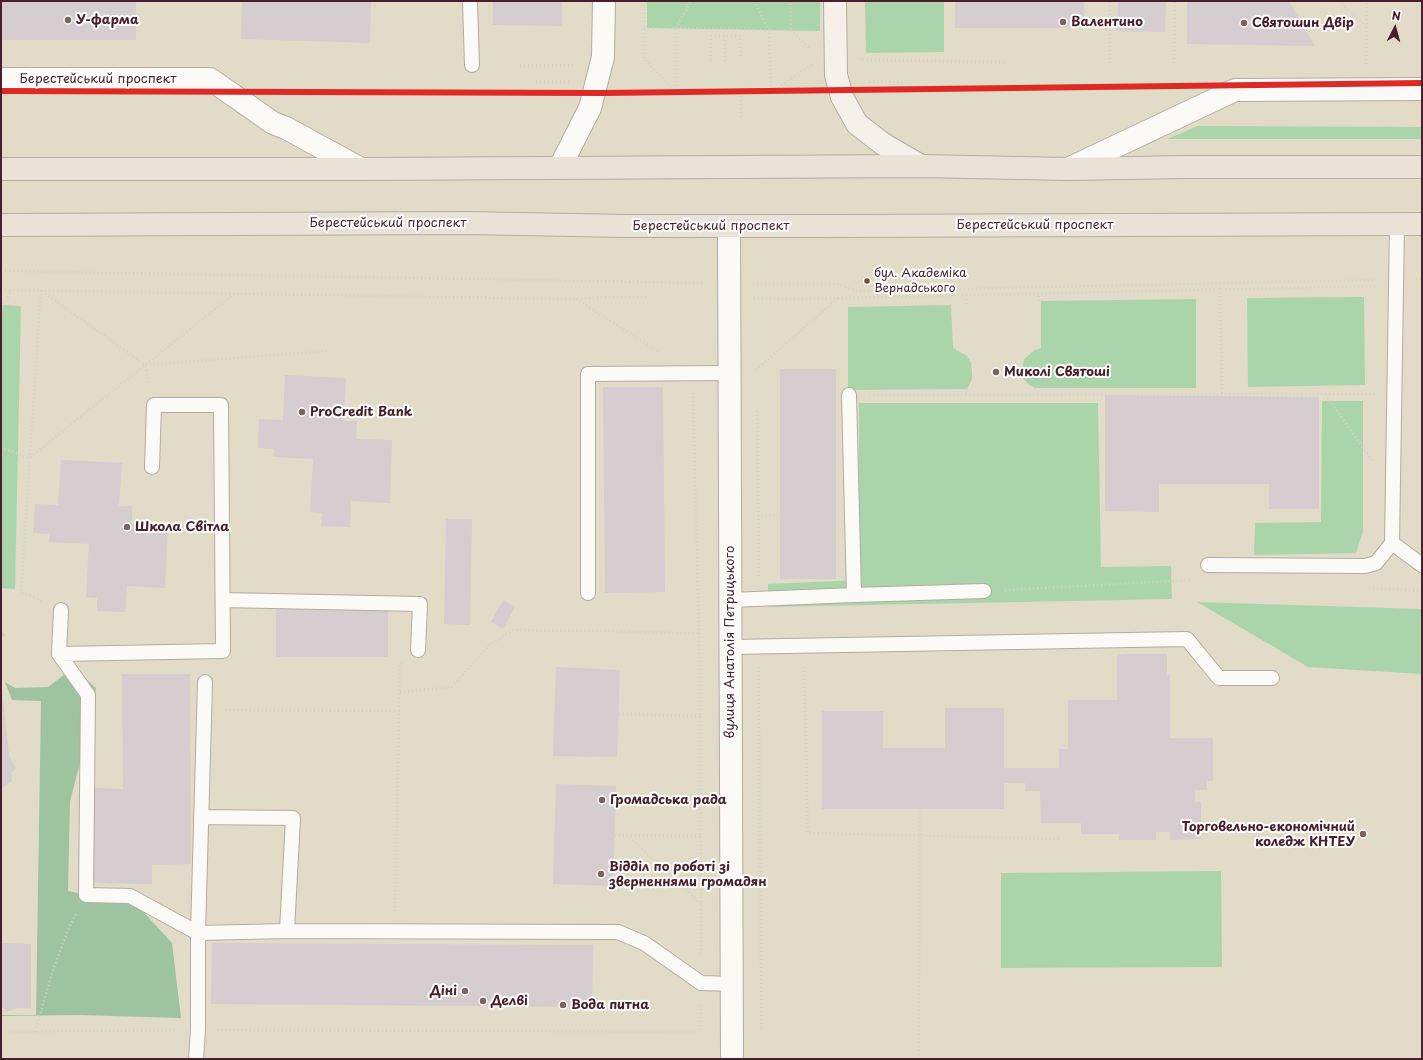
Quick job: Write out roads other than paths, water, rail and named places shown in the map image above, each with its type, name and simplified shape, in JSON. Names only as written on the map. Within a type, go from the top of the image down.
[{"type":"main road","points":[[835,1],[836,75],[842,97],[857,124],[883,144],[921,166]]},
{"type":"main road","name":"Берестейський проспект","points":[[1,168],[921,166],[1068,169],[1187,167],[1422,167]]},
{"type":"main road","name":"Берестейський проспект","points":[[1,225],[466,223],[627,226],[1422,224]]},
{"type":"street","points":[[560,167],[590,108],[592,101],[603,58],[604,1]]},
{"type":"street","name":"Берестейський проспект","points":[[1,79],[210,79],[273,123],[286,128],[361,168]]},
{"type":"street","name":"Берестейський проспект","points":[[1068,169],[1235,90],[1422,89]]},
{"type":"street","name":"вулиця Анатолія Петрицького","points":[[729,226],[730,648],[733,984],[732,1059]]},
{"type":"lane","points":[[470,1],[472,65]]},
{"type":"lane","points":[[1208,565],[1366,566],[1376,564],[1392,543],[1397,224]]},
{"type":"lane","points":[[588,593],[588,374],[729,373]]},
{"type":"lane","points":[[849,395],[854,595]]},
{"type":"lane","points":[[59,654],[223,651],[220,405],[154,406],[152,467]]},
{"type":"lane","points":[[1392,543],[1422,566]]},
{"type":"lane","points":[[730,600],[984,591]]},
{"type":"lane","points":[[223,600],[420,604],[418,650]]},
{"type":"lane","points":[[61,610],[59,654],[88,696],[86,895],[130,896],[198,933],[395,931],[618,932],[644,943],[701,983],[733,984]]},
{"type":"lane","points":[[730,648],[1187,639],[1220,678],[1272,678]]},
{"type":"lane","points":[[196,1059],[198,1030],[198,933],[205,682]]},
{"type":"lane","points":[[201,816],[293,818],[287,932]]},
{"type":"place","name":"У-фарма","points":[[68,20]]},
{"type":"place","name":"Валентино","points":[[1063,22]]},
{"type":"place","name":"Святошин Двір","points":[[1244,23]]},
{"type":"place","name":"бул. Академіка Вернадського","points":[[867,281]]},
{"type":"place","name":"Миколі Святоші","points":[[996,372]]},
{"type":"place","name":"ProCredit Bank","points":[[302,412]]},
{"type":"place","name":"Школа Світла","points":[[127,527]]},
{"type":"place","name":"Громадська рада","points":[[602,800]]},
{"type":"place","name":"Торговельно-економічний коледж КНТЕУ","points":[[1363,834]]},
{"type":"place","name":"Відділ по роботі зі зверненнями громадян","points":[[601,874]]},
{"type":"place","name":"Діні","points":[[465,991]]},
{"type":"place","name":"Делві","points":[[483,1001]]},
{"type":"place","name":"Вода питна","points":[[563,1005]]}]
